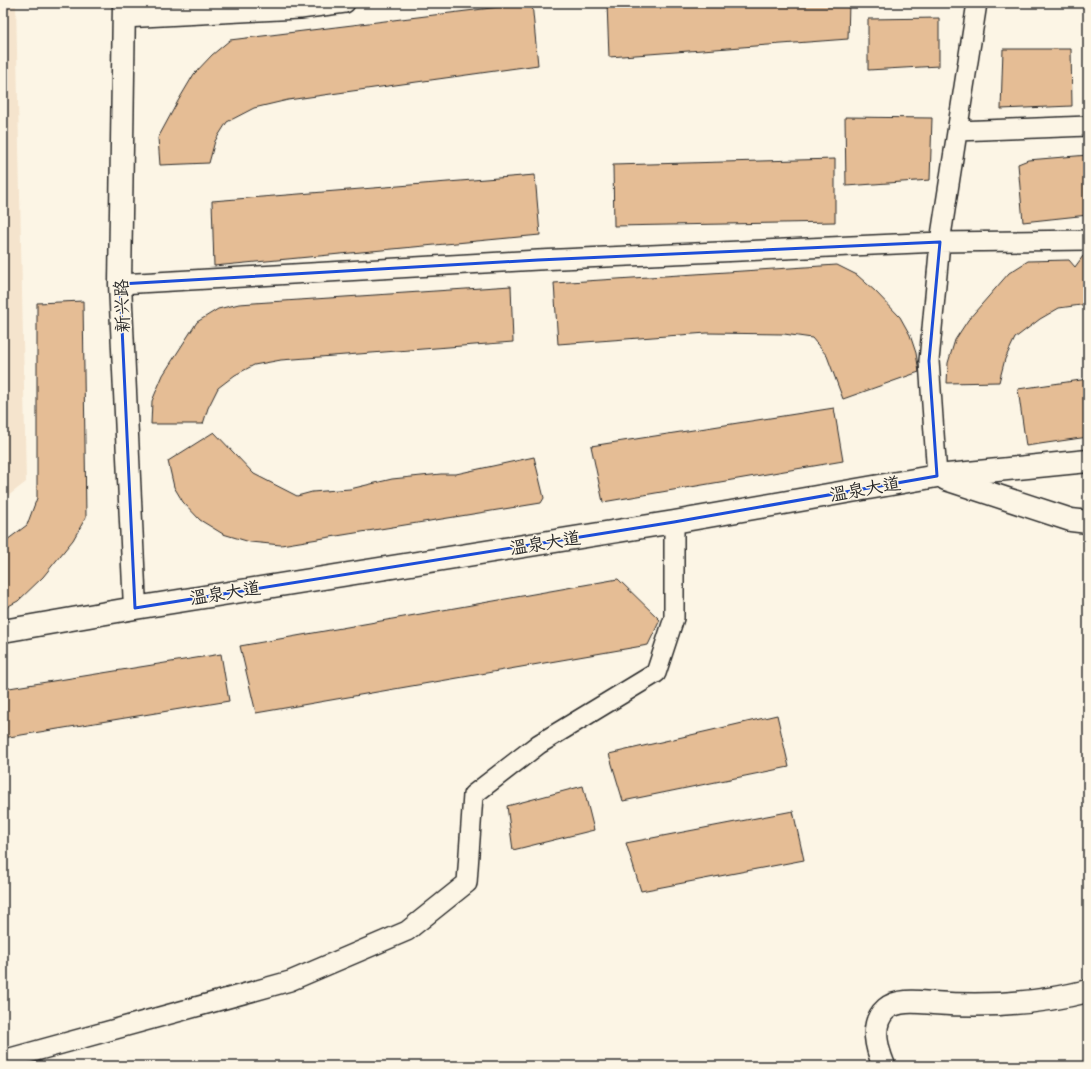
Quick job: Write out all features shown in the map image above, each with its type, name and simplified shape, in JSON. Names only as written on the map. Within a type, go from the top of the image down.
[{"type":"main road","name":"新兴路","points":[[123,10],[120,284],[135,608]]},
{"type":"main road","name":"温泉大道","points":[[3,631],[135,608],[674,522],[937,476],[1088,461]]},
{"type":"main road","points":[[937,476],[1071,520],[1088,522]]},
{"type":"main road","points":[[884,1066],[877,1045],[877,1023],[886,1009],[891,1006],[914,1001],[965,1005],[1007,1004],[1036,1001],[1088,991]]},
{"type":"street","points":[[123,10],[300,9],[345,3]]},
{"type":"street","points":[[937,476],[929,361],[940,242],[977,3]]},
{"type":"street","points":[[957,131],[1088,126]]},
{"type":"street","points":[[120,284],[530,260],[940,242],[1088,240]]},
{"type":"street","points":[[3,1060],[290,981],[407,931],[467,883],[473,795],[539,744],[656,673],[674,618],[674,522]]},
{"type":"highlighted area","points":[[940,242],[929,361],[937,476],[674,522],[135,608],[120,284],[538,260]]},
{"type":"shaded area","points":[[3,3],[16,3],[26,482],[3,500]]},
{"type":"building","points":[[532,3],[538,65],[288,100],[254,108],[227,122],[215,141],[209,163],[160,165],[158,138],[178,101],[194,74],[212,55],[230,40]]},
{"type":"building","points":[[607,3],[849,3],[848,39],[609,57]]},
{"type":"building","points":[[1086,3],[1088,3],[1088,47]]},
{"type":"building","points":[[939,18],[939,66],[868,70],[868,19]]},
{"type":"building","points":[[1003,49],[1071,49],[1072,106],[1001,109]]},
{"type":"building","points":[[845,117],[932,118],[930,180],[846,186]]},
{"type":"building","points":[[1088,155],[1088,215],[1023,222],[1018,164],[1028,160]]},
{"type":"building","points":[[835,159],[835,222],[614,226],[613,165]]},
{"type":"building","points":[[535,175],[540,235],[214,266],[212,201]]},
{"type":"building","points":[[1083,256],[1088,256],[1088,304],[1059,308],[1040,319],[1015,338],[1005,359],[999,382],[947,383],[948,363],[955,340],[968,320],[1009,273],[1028,261],[1069,260],[1075,267]]},
{"type":"building","points":[[837,265],[857,275],[900,317],[910,335],[916,353],[919,372],[843,399],[827,356],[812,338],[784,334],[707,333],[558,344],[554,283]]},
{"type":"building","points":[[511,286],[513,342],[281,360],[254,365],[235,375],[218,388],[208,408],[203,424],[151,424],[152,401],[163,375],[197,322],[218,309],[239,304]]},
{"type":"building","points":[[83,301],[86,517],[73,540],[43,577],[18,601],[3,609],[3,543],[27,525],[37,498],[37,303]]},
{"type":"building","points":[[1088,379],[1088,437],[1026,446],[1018,389]]},
{"type":"building","points":[[834,408],[843,461],[603,502],[591,446]]},
{"type":"building","points":[[214,432],[254,474],[297,496],[312,492],[350,489],[392,479],[456,474],[534,457],[544,498],[541,503],[281,545],[250,542],[223,534],[200,520],[183,502],[174,487],[168,461]]},
{"type":"building","points":[[618,579],[660,620],[648,645],[256,713],[240,646]]},
{"type":"building","points":[[221,654],[229,701],[3,738],[3,689]]},
{"type":"building","points":[[777,715],[789,767],[623,801],[609,754]]},
{"type":"building","points":[[583,786],[594,830],[513,850],[507,806]]},
{"type":"building","points":[[793,811],[804,860],[641,891],[626,843]]}]
